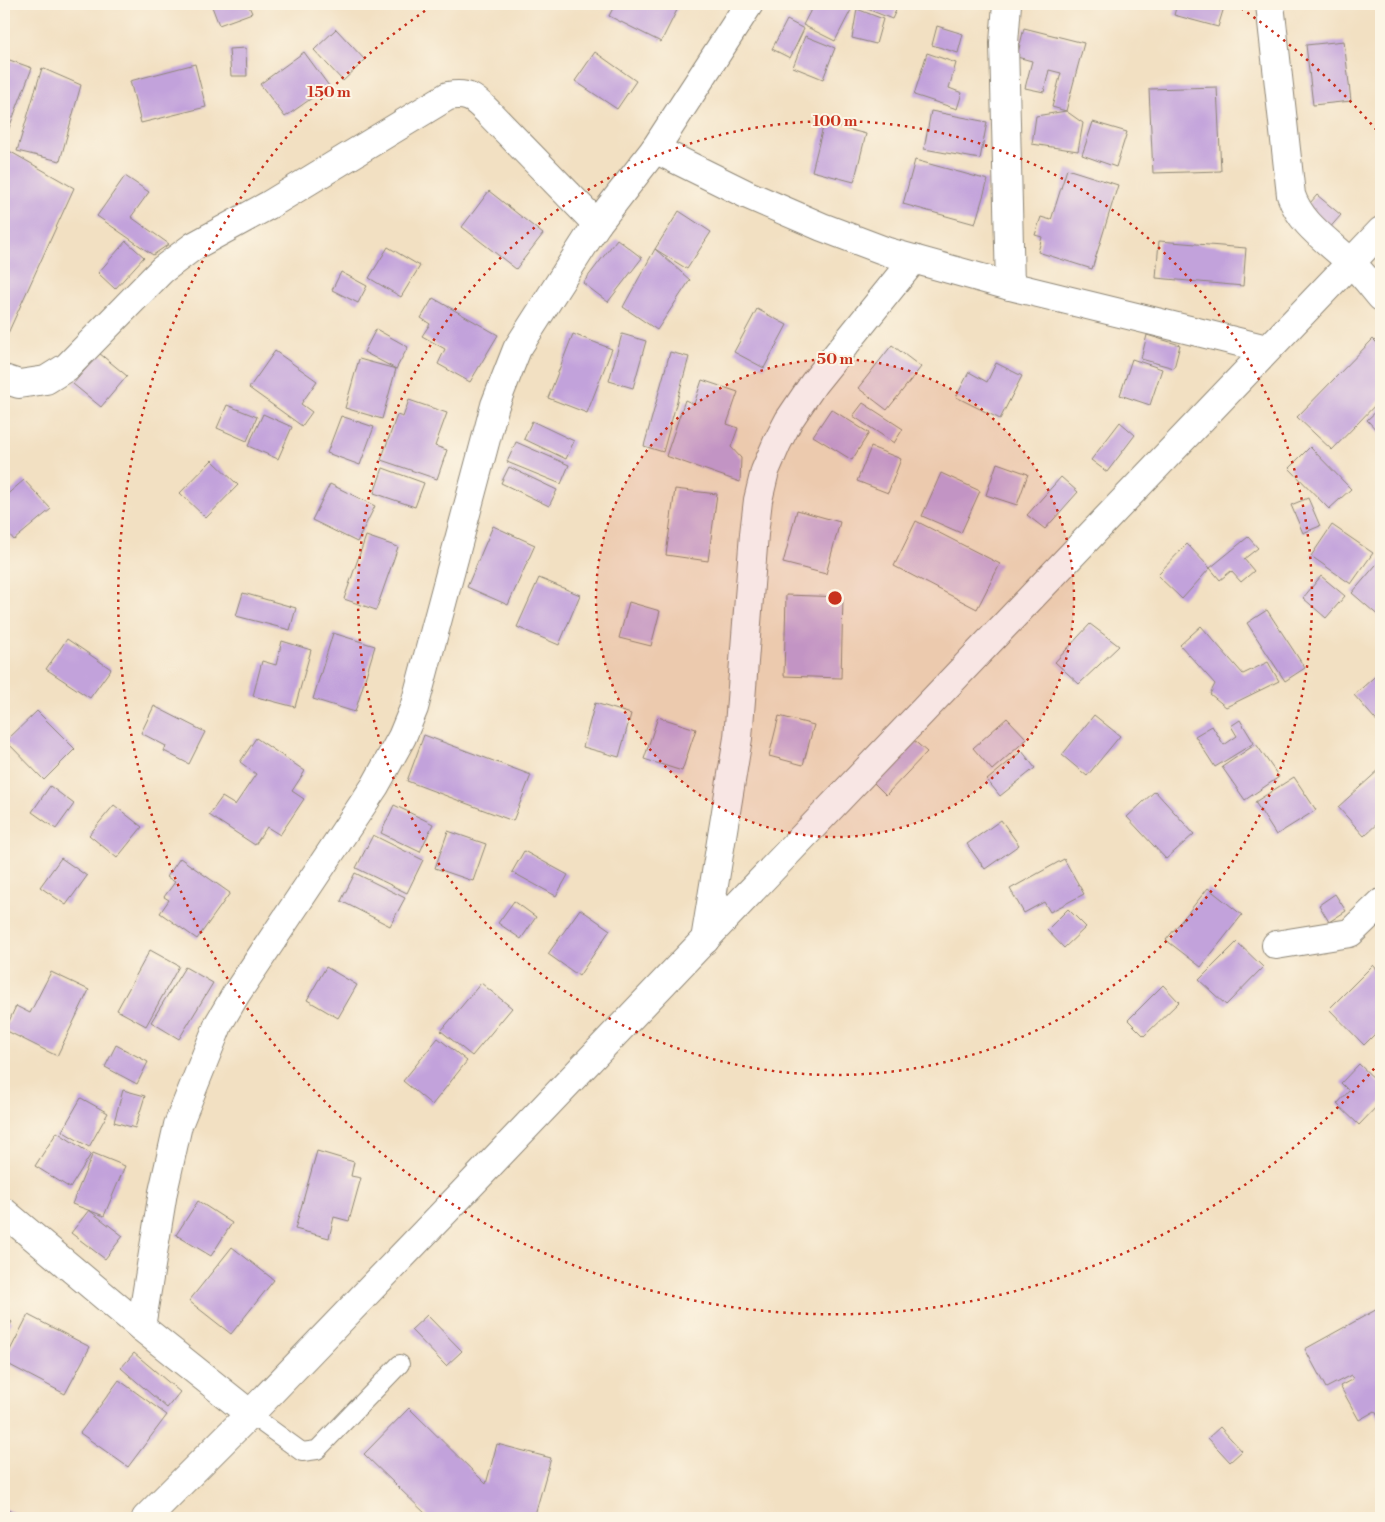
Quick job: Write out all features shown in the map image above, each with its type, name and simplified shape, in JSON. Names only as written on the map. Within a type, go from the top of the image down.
[{"type":"street","points":[[141,1327],[163,1192],[178,1125],[219,1023],[236,994],[375,786],[402,737],[414,708],[495,405],[517,349],[597,224],[655,149],[749,4]]},
{"type":"street","points":[[1007,4],[1004,43],[1010,286]]},
{"type":"street","points":[[1270,4],[1291,195],[1296,208],[1306,221],[1351,262],[1381,297]]},
{"type":"street","points":[[4,380],[18,384],[46,380],[67,367],[162,270],[194,246],[269,205],[448,96],[459,94],[472,97],[490,113],[597,224]]},
{"type":"street","points":[[655,149],[748,194],[888,252],[1010,286],[1267,349]]},
{"type":"street","points":[[146,1518],[250,1414],[705,940],[1381,231]]},
{"type":"street","points":[[705,940],[738,738],[754,534],[758,500],[765,471],[776,443],[814,383],[914,259]]},
{"type":"street","points":[[1276,944],[1350,934],[1381,903]]},
{"type":"street","points":[[4,1212],[141,1327],[250,1414]]},
{"type":"lane","points":[[250,1414],[302,1452],[317,1450],[400,1364]]},
{"type":"building","points":[[211,4],[248,4],[252,13],[219,25]]},
{"type":"building","points":[[615,4],[680,4],[661,42],[609,16]]},
{"type":"building","points":[[814,4],[838,4],[851,10],[835,41],[803,25]]},
{"type":"building","points":[[855,4],[899,4],[892,19]]},
{"type":"building","points":[[1177,4],[1225,4],[1218,27],[1174,15]]},
{"type":"building","points":[[857,9],[883,19],[876,44],[852,38]]},
{"type":"building","points":[[787,20],[804,29],[790,58],[772,49]]},
{"type":"building","points":[[937,26],[963,34],[958,53],[932,45]]},
{"type":"building","points":[[1024,28],[1084,43],[1066,111],[1052,107],[1061,73],[1049,70],[1044,92],[1025,88],[1032,61],[1017,57]]},
{"type":"building","points":[[336,29],[365,60],[343,81],[314,50]]},
{"type":"building","points":[[805,36],[835,48],[823,79],[793,67]]},
{"type":"building","points":[[1344,41],[1351,101],[1313,105],[1306,45]]},
{"type":"building","points":[[246,48],[247,76],[231,76],[229,49]]},
{"type":"building","points":[[304,52],[329,86],[285,117],[260,84]]},
{"type":"building","points":[[595,52],[636,81],[617,109],[575,81]]},
{"type":"building","points":[[927,53],[956,63],[949,88],[962,93],[957,109],[914,95]]},
{"type":"building","points":[[4,58],[32,68],[4,141]]},
{"type":"building","points":[[195,64],[206,107],[141,123],[130,81]]},
{"type":"building","points":[[42,68],[81,85],[60,161],[17,151]]},
{"type":"building","points":[[1217,87],[1221,171],[1153,173],[1149,89]]},
{"type":"building","points":[[931,111],[987,122],[980,159],[924,149]]},
{"type":"building","points":[[1066,111],[1083,123],[1078,151],[1032,144],[1036,116]]},
{"type":"building","points":[[1093,122],[1127,132],[1116,167],[1082,155]]},
{"type":"building","points":[[824,123],[866,134],[854,182],[812,171]]},
{"type":"building","points":[[1381,143],[1381,156],[1375,148]]},
{"type":"building","points":[[4,148],[74,188],[4,342]]},
{"type":"building","points":[[915,160],[988,180],[975,224],[903,204]]},
{"type":"building","points":[[1067,169],[1118,185],[1092,269],[1038,252],[1042,237],[1035,235],[1041,217],[1051,220]]},
{"type":"building","points":[[125,176],[149,192],[131,217],[169,244],[153,255],[97,216]]},
{"type":"building","points":[[489,191],[543,234],[516,269],[462,227]]},
{"type":"building","points":[[1317,195],[1341,215],[1327,231],[1303,211]]},
{"type":"building","points":[[679,211],[711,232],[687,269],[655,249]]},
{"type":"building","points":[[617,239],[642,258],[608,302],[583,283]]},
{"type":"building","points":[[126,241],[144,257],[115,289],[98,273]]},
{"type":"building","points":[[1159,241],[1246,248],[1243,286],[1156,278]]},
{"type":"building","points":[[388,247],[420,266],[401,297],[369,278]]},
{"type":"building","points":[[655,249],[690,280],[657,330],[623,307]]},
{"type":"building","points":[[341,272],[367,286],[358,303],[332,290]]},
{"type":"building","points":[[433,298],[498,335],[470,382],[438,364],[445,349],[422,336],[430,324],[421,318]]},
{"type":"building","points":[[757,309],[787,325],[764,368],[734,352]]},
{"type":"building","points":[[376,329],[408,347],[396,369],[364,352]]},
{"type":"building","points":[[573,334],[612,349],[587,413],[548,398]]},
{"type":"building","points":[[622,334],[646,341],[633,388],[609,381]]},
{"type":"building","points":[[1147,335],[1180,345],[1174,368],[1141,359]]},
{"type":"building","points":[[1373,339],[1381,347],[1381,399],[1332,450],[1297,417]]},
{"type":"building","points":[[892,345],[921,367],[887,410],[858,388]]},
{"type":"building","points":[[275,351],[317,381],[301,404],[312,412],[302,426],[249,388]]},
{"type":"building","points":[[670,352],[689,357],[663,452],[644,446]]},
{"type":"building","points":[[99,353],[127,376],[101,407],[73,384]]},
{"type":"building","points":[[359,359],[396,369],[382,419],[345,408]]},
{"type":"building","points":[[1132,359],[1162,369],[1150,405],[1120,395]]},
{"type":"building","points":[[996,363],[1022,376],[1000,419],[956,397],[969,372],[987,382]]},
{"type":"building","points":[[702,380],[738,392],[727,424],[738,428],[731,447],[741,458],[740,482],[666,456],[685,400],[694,404]]},
{"type":"building","points":[[409,400],[447,413],[435,446],[447,450],[437,479],[381,460],[397,415],[403,417]]},
{"type":"building","points":[[863,403],[903,429],[894,443],[853,416]]},
{"type":"building","points":[[227,405],[257,417],[247,441],[217,428]]},
{"type":"building","points":[[1381,407],[1381,435],[1367,420]]},
{"type":"building","points":[[831,409],[869,433],[852,460],[813,436]]},
{"type":"building","points":[[263,414],[292,427],[278,459],[248,446]]},
{"type":"building","points":[[341,416],[374,427],[360,465],[327,453]]},
{"type":"building","points":[[532,421],[574,441],[566,459],[524,439]]},
{"type":"building","points":[[1120,422],[1135,435],[1107,472],[1091,460]]},
{"type":"building","points":[[516,442],[569,465],[561,484],[507,462]]},
{"type":"building","points":[[871,447],[901,459],[888,493],[857,481]]},
{"type":"building","points":[[1310,447],[1351,489],[1329,509],[1289,468]]},
{"type":"building","points":[[212,460],[238,485],[206,518],[180,493]]},
{"type":"building","points":[[997,463],[1028,474],[1017,505],[986,495]]},
{"type":"building","points":[[509,467],[557,490],[549,506],[501,483]]},
{"type":"building","points":[[383,468],[424,483],[415,507],[374,493]]},
{"type":"building","points":[[941,473],[980,491],[961,533],[922,516]]},
{"type":"building","points":[[1061,477],[1078,492],[1045,529],[1027,515]]},
{"type":"building","points":[[24,480],[51,509],[14,540],[4,528],[4,497]]},
{"type":"building","points":[[330,484],[375,506],[357,542],[312,520]]},
{"type":"building","points":[[675,489],[717,494],[708,561],[666,555]]},
{"type":"building","points":[[1308,498],[1320,526],[1303,533],[1291,505]]},
{"type":"building","points":[[797,510],[840,522],[826,574],[783,563]]},
{"type":"building","points":[[916,521],[1000,564],[977,609],[894,566]]},
{"type":"building","points":[[1332,525],[1373,553],[1351,584],[1311,556]]},
{"type":"building","points":[[493,526],[535,545],[508,605],[467,587]]},
{"type":"building","points":[[366,536],[398,547],[376,610],[344,599]]},
{"type":"building","points":[[1248,537],[1258,548],[1244,559],[1254,571],[1241,582],[1231,571],[1220,580],[1210,568]]},
{"type":"building","points":[[1187,544],[1210,568],[1182,599],[1157,575]]},
{"type":"building","points":[[1381,559],[1381,618],[1352,593]]},
{"type":"building","points":[[1321,576],[1345,596],[1326,618],[1303,598]]},
{"type":"building","points":[[539,578],[580,595],[559,645],[517,627]]},
{"type":"building","points":[[243,593],[296,608],[290,630],[236,616]]},
{"type":"building","points":[[786,595],[843,597],[841,678],[784,676]]},
{"type":"building","points":[[629,602],[660,611],[651,646],[619,638]]},
{"type":"building","points":[[1267,610],[1305,668],[1285,681],[1247,623]]},
{"type":"building","points":[[1090,624],[1119,646],[1079,684],[1055,662]]},
{"type":"building","points":[[1201,626],[1243,674],[1268,662],[1279,681],[1226,707],[1210,694],[1215,684],[1180,645]]},
{"type":"building","points":[[333,633],[375,646],[355,712],[313,699]]},
{"type":"building","points":[[67,639],[111,669],[90,698],[46,669]]},
{"type":"building","points":[[282,641],[311,650],[295,707],[253,696],[262,661],[276,665]]},
{"type":"building","points":[[1381,671],[1381,726],[1354,695]]},
{"type":"building","points":[[595,703],[631,714],[619,757],[583,747]]},
{"type":"building","points":[[154,706],[205,732],[189,764],[164,751],[166,746],[141,733]]},
{"type":"building","points":[[37,711],[75,749],[44,780],[6,741]]},
{"type":"building","points":[[1094,715],[1120,736],[1087,776],[1062,755]]},
{"type":"building","points":[[779,716],[814,725],[803,765],[769,756]]},
{"type":"building","points":[[658,717],[696,729],[682,771],[644,759]]},
{"type":"building","points":[[1007,718],[1027,739],[992,770],[973,748]]},
{"type":"building","points":[[1240,720],[1254,743],[1215,767],[1195,736],[1212,726],[1224,745],[1237,736],[1231,726]]},
{"type":"building","points":[[424,735],[531,775],[513,821],[407,781]]},
{"type":"building","points":[[910,737],[927,752],[886,795],[870,779]]},
{"type":"building","points":[[256,738],[305,771],[292,791],[304,799],[280,835],[267,827],[255,845],[209,815],[222,797],[235,805],[256,774],[240,762]]},
{"type":"building","points":[[1256,744],[1279,777],[1245,800],[1222,767]]},
{"type":"building","points":[[1022,751],[1035,768],[1000,796],[987,780]]},
{"type":"building","points":[[1381,768],[1381,820],[1364,836],[1338,807]]},
{"type":"building","points":[[1294,777],[1316,810],[1276,835],[1255,802]]},
{"type":"building","points":[[50,786],[74,804],[56,829],[32,812]]},
{"type":"building","points":[[1155,791],[1194,834],[1166,859],[1127,817]]},
{"type":"building","points":[[114,805],[142,827],[117,858],[89,835]]},
{"type":"building","points":[[394,805],[433,824],[420,852],[381,833]]},
{"type":"building","points":[[1001,820],[1019,845],[985,869],[967,844]]},
{"type":"building","points":[[448,831],[486,844],[473,881],[435,868]]},
{"type":"building","points":[[373,835],[423,860],[407,893],[356,868]]},
{"type":"building","points":[[524,851],[568,875],[556,896],[512,872]]},
{"type":"building","points":[[61,858],[87,876],[66,905],[40,887]]},
{"type":"building","points":[[180,858],[230,893],[197,939],[160,913],[169,900],[164,897],[175,882],[167,877]]},
{"type":"building","points":[[1064,859],[1084,894],[1050,912],[1044,902],[1024,913],[1010,889]]},
{"type":"building","points":[[355,873],[405,898],[390,926],[341,901]]},
{"type":"building","points":[[1208,888],[1242,915],[1201,967],[1166,940]]},
{"type":"building","points":[[1335,894],[1346,911],[1329,922],[1319,905]]},
{"type":"building","points":[[514,901],[536,917],[521,939],[498,923]]},
{"type":"building","points":[[580,909],[610,930],[579,976],[548,954]]},
{"type":"building","points":[[1068,909],[1086,927],[1064,948],[1047,930]]},
{"type":"building","points":[[1237,942],[1263,967],[1226,1005],[1199,980]]},
{"type":"building","points":[[150,950],[179,966],[146,1026],[117,1010]]},
{"type":"building","points":[[1373,965],[1381,974],[1381,1028],[1364,1045],[1329,1009]]},
{"type":"building","points":[[185,967],[213,983],[179,1039],[151,1022]]},
{"type":"building","points":[[326,967],[357,985],[338,1018],[307,1000]]},
{"type":"building","points":[[51,972],[89,990],[57,1056],[5,1030],[16,1006],[30,1013]]},
{"type":"building","points":[[481,983],[512,1008],[472,1056],[441,1031]]},
{"type":"building","points":[[1163,985],[1179,1002],[1144,1036],[1128,1020]]},
{"type":"building","points":[[438,1038],[467,1061],[432,1105],[403,1081]]},
{"type":"building","points":[[116,1045],[148,1062],[137,1084],[105,1067]]},
{"type":"building","points":[[1359,1064],[1381,1085],[1381,1102],[1359,1125],[1337,1104],[1349,1091],[1341,1083]]},
{"type":"building","points":[[123,1090],[145,1096],[135,1128],[114,1122]]},
{"type":"building","points":[[81,1098],[108,1113],[89,1147],[62,1131]]},
{"type":"building","points":[[57,1132],[91,1154],[70,1188],[35,1166]]},
{"type":"building","points":[[317,1151],[354,1162],[351,1176],[361,1178],[349,1221],[334,1217],[329,1238],[295,1229]]},
{"type":"building","points":[[93,1153],[125,1166],[104,1216],[72,1204]]},
{"type":"building","points":[[198,1201],[232,1223],[211,1256],[176,1235]]},
{"type":"building","points":[[89,1210],[123,1236],[105,1259],[71,1233]]},
{"type":"building","points":[[232,1247],[274,1280],[231,1334],[189,1301]]},
{"type":"building","points":[[1381,1307],[1381,1422],[1375,1411],[1359,1420],[1340,1386],[1353,1379],[1351,1375],[1326,1388],[1305,1349]]},
{"type":"building","points":[[28,1315],[90,1347],[65,1394],[4,1362]]},
{"type":"building","points":[[427,1315],[462,1351],[446,1366],[411,1330]]},
{"type":"building","points":[[4,1316],[12,1322],[4,1334]]},
{"type":"building","points":[[134,1353],[180,1392],[167,1408],[121,1368]]},
{"type":"building","points":[[119,1380],[167,1415],[128,1467],[80,1433]]},
{"type":"building","points":[[409,1408],[486,1484],[497,1444],[551,1458],[534,1518],[430,1518],[364,1454]]},
{"type":"building","points":[[1220,1427],[1242,1451],[1230,1462],[1208,1438]]},
{"type":"building","points":[[4,1509],[29,1518],[4,1518]]}]
